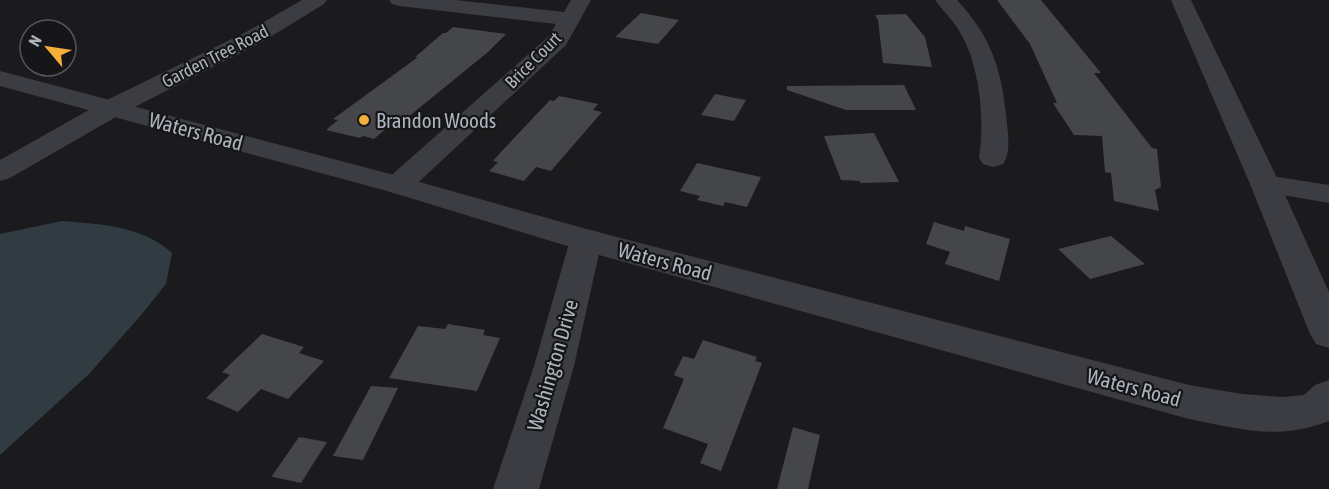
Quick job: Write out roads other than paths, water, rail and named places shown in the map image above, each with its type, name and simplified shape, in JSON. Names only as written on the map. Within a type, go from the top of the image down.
[{"type":"street","name":"Garden Tree Road","points":[[0,172],[112,108],[215,57],[317,0]]},
{"type":"street","points":[[399,0],[575,10]]},
{"type":"street","points":[[945,0],[968,26],[982,54],[990,78],[995,142],[993,158]]},
{"type":"street","points":[[1181,0],[1265,184],[1329,334]]},
{"type":"street","name":"Brice Court","points":[[398,185],[558,40],[575,10]]},
{"type":"street","name":"Waters Road","points":[[0,78],[398,185],[586,240],[1189,402],[1264,415],[1309,411],[1325,403],[1329,397]]},
{"type":"street","points":[[1265,184],[1329,194]]},
{"type":"street","name":"Washington Drive","points":[[516,489],[554,366],[586,240]]},
{"type":"place","name":"Brandon Woods","points":[[364,120]]}]
